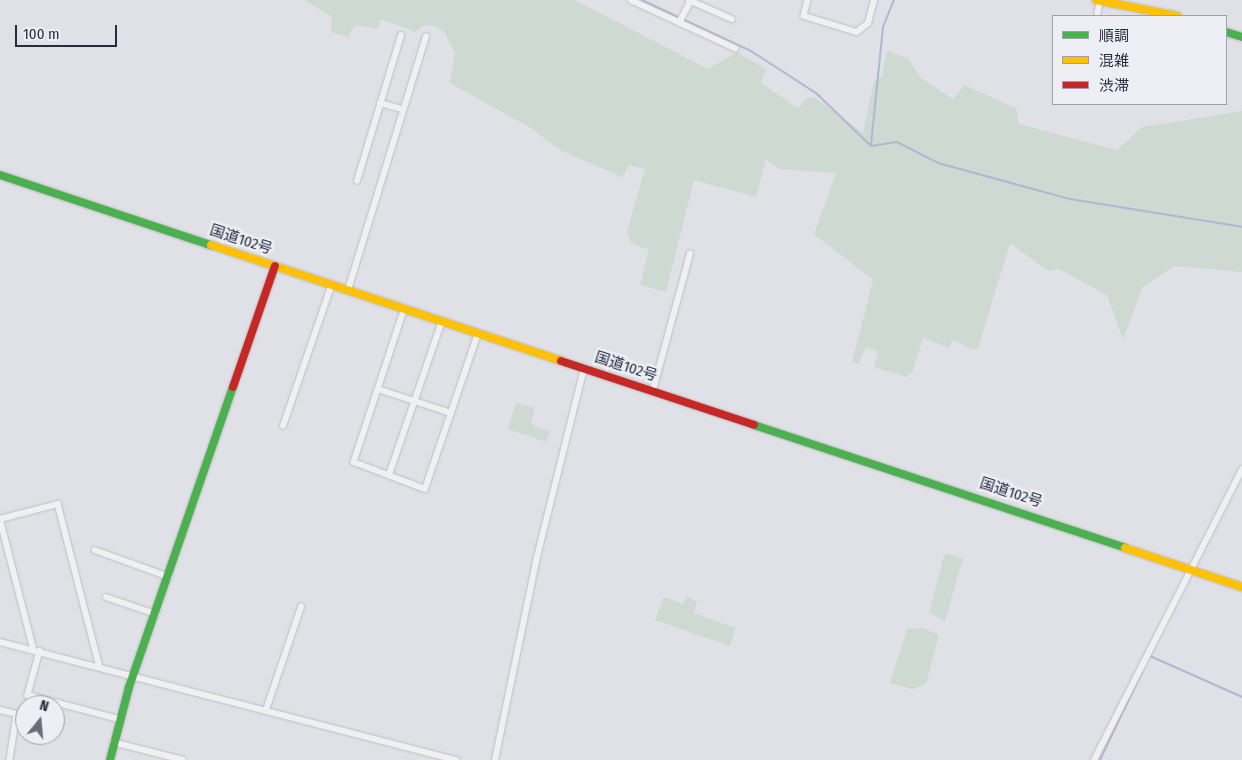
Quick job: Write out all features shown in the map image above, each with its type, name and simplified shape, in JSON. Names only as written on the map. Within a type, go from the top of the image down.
[{"type":"main road","points":[[1098,0],[1172,15]]},
{"type":"main road","points":[[1227,32],[1242,38]]},
{"type":"main road","name":"国道102号","points":[[0,176],[1190,566],[1242,587]]},
{"type":"main road","points":[[110,760],[119,719],[133,675],[169,577],[275,266]]},
{"type":"street","points":[[632,0],[681,20],[735,48]]},
{"type":"street","points":[[681,20],[690,0],[732,19]]},
{"type":"street","points":[[808,0],[804,16],[857,32],[868,23],[874,0]]},
{"type":"street","points":[[1097,15],[1098,0]]},
{"type":"street","points":[[357,181],[401,35]]},
{"type":"street","points":[[348,290],[402,109],[426,37]]},
{"type":"street","points":[[380,103],[402,109]]},
{"type":"street","points":[[653,390],[690,254]]},
{"type":"street","points":[[283,426],[332,284]]},
{"type":"street","points":[[405,308],[354,462],[425,489],[478,333]]},
{"type":"street","points":[[389,475],[442,320]]},
{"type":"street","points":[[495,760],[537,557],[584,368]]},
{"type":"street","points":[[378,389],[451,413]]},
{"type":"street","points":[[1094,760],[1190,566],[1242,470]]},
{"type":"street","points":[[100,667],[58,504],[0,518],[37,651],[28,695],[119,719]]},
{"type":"street","points":[[95,550],[169,577]]},
{"type":"street","points":[[106,597],[156,614]]},
{"type":"street","points":[[266,710],[301,607]]},
{"type":"street","points":[[0,642],[456,760]]},
{"type":"street","points":[[0,710],[17,714],[10,760]]},
{"type":"street","points":[[113,742],[183,760]]},
{"type":"shaded area","points":[[304,0],[575,0],[708,69],[737,52],[766,69],[761,83],[798,108],[808,97],[817,99],[863,133],[874,81],[882,77],[887,51],[908,58],[921,78],[953,99],[964,85],[1016,108],[1019,124],[1117,150],[1142,127],[1242,111],[1242,272],[1174,266],[1142,288],[1123,340],[1107,295],[1059,269],[1048,271],[1010,243],[978,348],[973,350],[953,340],[949,348],[923,338],[912,373],[906,377],[874,367],[878,352],[866,347],[858,364],[852,362],[873,280],[814,234],[836,173],[779,169],[766,159],[756,197],[694,180],[666,292],[640,285],[649,250],[631,243],[627,231],[645,169],[629,165],[622,177],[560,150],[531,128],[450,83],[455,53],[445,33],[435,26],[425,25],[415,32],[381,19],[377,29],[355,25],[348,37],[331,32],[332,17]]},
{"type":"shaded area","points":[[516,403],[535,408],[531,424],[550,432],[546,442],[508,429]]},
{"type":"shaded area","points":[[949,554],[963,559],[945,621],[929,613],[944,555]]},
{"type":"shaded area","points":[[664,597],[683,604],[687,597],[697,601],[694,613],[735,628],[730,646],[655,620]]},
{"type":"shaded area","points":[[923,628],[939,635],[926,684],[912,689],[890,683],[907,629]]},
{"type":"waterway","points":[[642,0],[751,51],[816,93],[871,146],[897,142],[938,163],[1070,199],[1242,227]]},
{"type":"waterway","points":[[871,145],[883,27],[894,0]]},
{"type":"waterway","points":[[1150,656],[1242,697]]},
{"type":"waterway","points":[[1100,760],[1142,672]]},
{"type":"traffic: fast","points":[[1227,32],[1242,37]]},
{"type":"traffic: fast","points":[[0,175],[211,245]]},
{"type":"traffic: fast","points":[[110,760],[129,687],[233,387]]},
{"type":"traffic: fast","points":[[754,425],[1125,548]]},
{"type":"traffic: slow","points":[[1096,0],[1172,15]]},
{"type":"traffic: slow","points":[[211,245],[561,361]]},
{"type":"traffic: slow","points":[[1125,548],[1242,587]]},
{"type":"traffic: jam","points":[[233,387],[275,266]]},
{"type":"traffic: jam","points":[[561,361],[754,425]]}]
